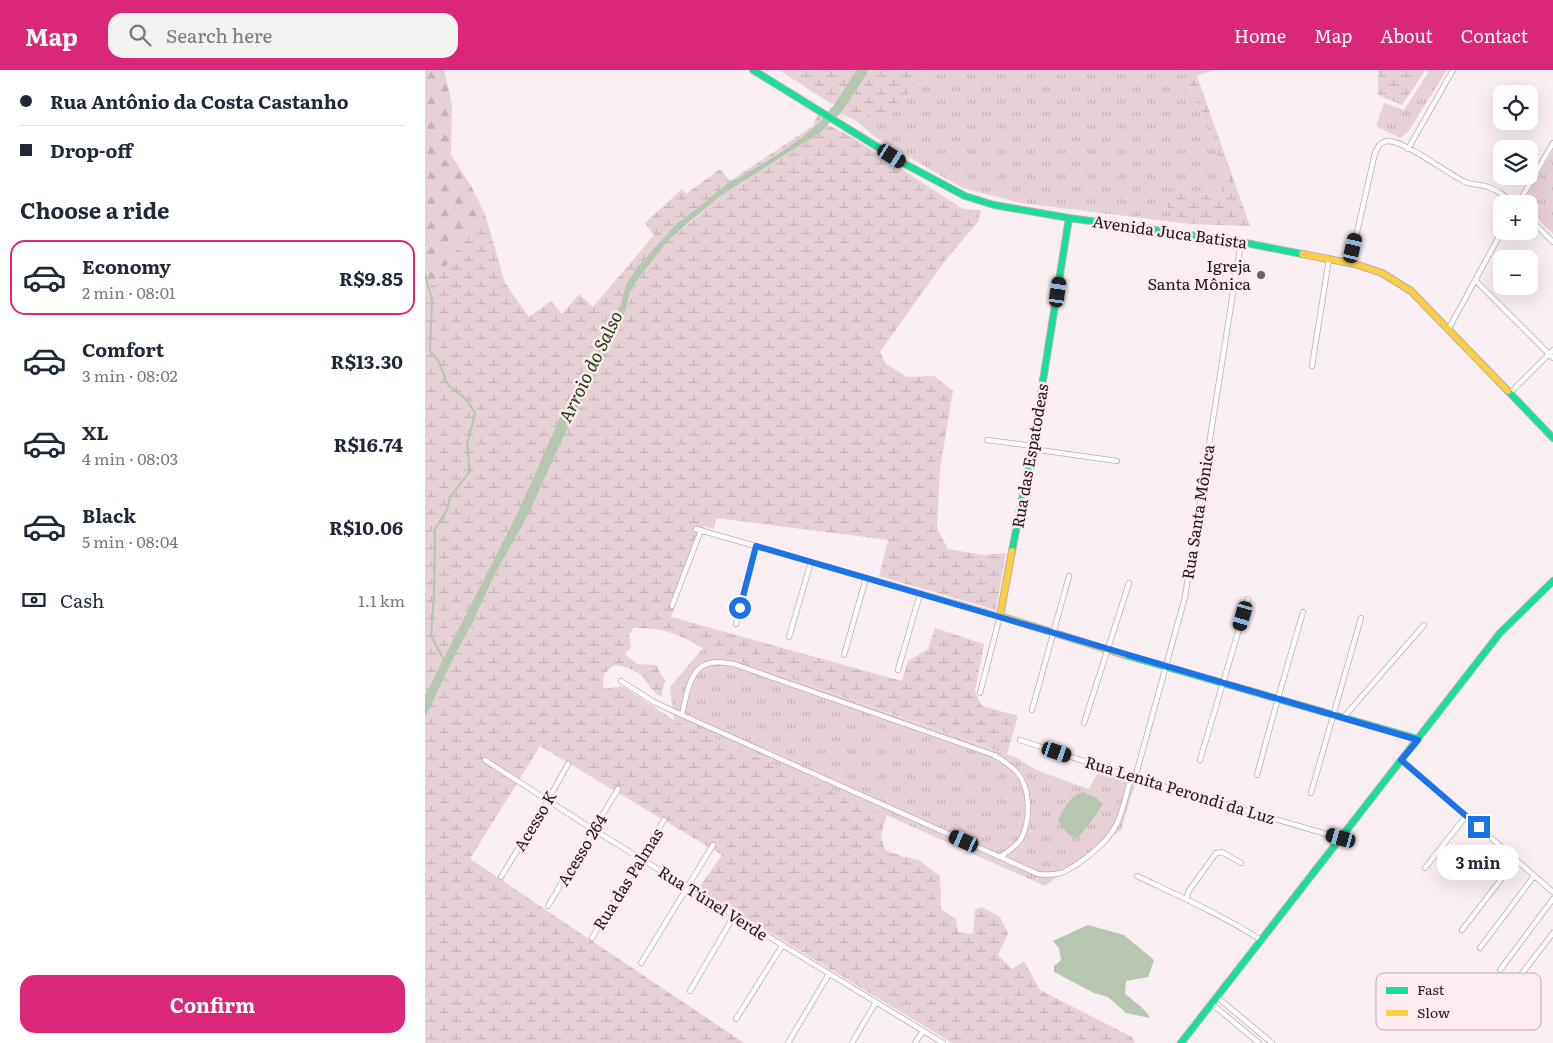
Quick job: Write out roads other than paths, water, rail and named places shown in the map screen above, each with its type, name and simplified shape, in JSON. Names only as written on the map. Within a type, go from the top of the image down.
[{"type":"main road","name":"Avenida Juca Batista","points":[[753,70],[905,164],[965,196],[994,205],[1069,218],[1241,242],[1329,258],[1382,273],[1411,292],[1553,438]]},
{"type":"main road","name":"Rua das Espatodeas","points":[[1000,616],[1032,447],[1069,218]]},
{"type":"main road","points":[[1181,1043],[1500,633],[1553,582]]},
{"type":"main road","points":[[1000,616],[1165,667],[1278,698],[1418,740]]},
{"type":"street","points":[[1407,149],[1439,90],[1453,70]]},
{"type":"street","points":[[1350,263],[1375,152],[1379,145],[1384,142],[1390,141],[1407,149],[1466,183],[1488,187],[1503,195]]},
{"type":"street","points":[[1523,195],[1553,143]]},
{"type":"street","points":[[1538,227],[1553,242]]},
{"type":"street","points":[[1448,330],[1497,240]]},
{"type":"street","name":"Rua Santa Mônica","points":[[621,681],[654,702],[682,715],[1038,874],[1047,876],[1061,873],[1076,864],[1112,833],[1117,824],[1133,778],[1185,597],[1241,242]]},
{"type":"street","points":[[1312,366],[1329,258]]},
{"type":"street","points":[[1475,280],[1551,352],[1553,358]]},
{"type":"street","points":[[1510,393],[1551,352]]},
{"type":"street","points":[[987,440],[1117,461]]},
{"type":"street","points":[[672,606],[698,530],[1000,616]]},
{"type":"street","points":[[736,624],[756,546]]},
{"type":"street","points":[[789,637],[811,562]]},
{"type":"street","points":[[1032,710],[1069,576]]},
{"type":"street","points":[[844,655],[867,578]]},
{"type":"street","points":[[1084,723],[1129,583]]},
{"type":"street","points":[[898,670],[920,594]]},
{"type":"street","points":[[1200,760],[1248,599]]},
{"type":"street","points":[[1257,776],[1303,612]]},
{"type":"street","name":"Rua das Espatodeas","points":[[980,693],[1000,616]]},
{"type":"street","points":[[1311,793],[1361,618]]},
{"type":"street","points":[[1343,718],[1424,625]]},
{"type":"street","points":[[682,715],[691,680],[697,670],[709,663],[734,664],[994,755],[1017,772],[1023,781],[1027,799],[1027,815],[1021,838],[1015,846],[1000,857]]},
{"type":"street","name":"Rua Lenita Perondi da Luz","points":[[1021,740],[1133,778],[1341,838]]},
{"type":"street","name":"Rua Túnel Verde","points":[[485,760],[687,888],[943,1043]]},
{"type":"street","points":[[1401,760],[1553,892]]},
{"type":"street","name":"Acesso K","points":[[501,877],[568,764]]},
{"type":"street","name":"Acesso 264","points":[[548,906],[617,791]]},
{"type":"street","points":[[1425,868],[1466,816]]},
{"type":"street","name":"Rua das Palmas","points":[[592,938],[664,820]]},
{"type":"street","points":[[641,964],[713,845]]},
{"type":"street","points":[[1187,899],[1188,892],[1216,853],[1222,852],[1241,863]]},
{"type":"street","points":[[1462,930],[1516,860]]},
{"type":"street","points":[[1137,876],[1187,899],[1261,940]]},
{"type":"street","points":[[1481,948],[1534,876]]},
{"type":"street","points":[[1500,970],[1553,899]]},
{"type":"street","points":[[690,991],[734,916]]},
{"type":"street","points":[[1522,973],[1553,933]]},
{"type":"street","points":[[737,1019],[782,946]]},
{"type":"street","points":[[788,1043],[829,974]]},
{"type":"street","points":[[1217,997],[1271,1043]]},
{"type":"street","points":[[852,1043],[876,1002]]},
{"type":"street","points":[[1211,1004],[1259,1043]]},
{"type":"street","points":[[915,1043],[923,1030]]},
{"type":"water","points":[[842,99],[844,104],[828,125],[818,134],[722,195],[666,243],[636,282],[630,293],[626,309],[586,396],[574,414],[527,517],[493,578],[425,718],[425,695],[517,514],[565,406],[583,379],[620,307],[626,284],[640,264],[677,223],[730,181],[767,161],[804,136]]},
{"type":"water","points":[[1083,792],[1095,797],[1103,804],[1077,839],[1071,836],[1058,821],[1070,800]]},
{"type":"water","points":[[1088,925],[1124,935],[1154,960],[1148,977],[1126,981],[1125,993],[1145,1010],[1150,1018],[1126,1013],[1108,997],[1094,993],[1054,972],[1054,966],[1061,960],[1059,948],[1053,941]]},
{"type":"waterway","name":"Arroio do Salso","points":[[836,111],[863,70]]},
{"type":"waterway","points":[[425,275],[432,299],[430,351],[438,360],[448,385],[467,400],[475,413],[467,445],[470,471],[450,497],[447,510],[435,529],[431,636],[444,660]]},
{"type":"place","name":"Igreja Santa Mônica","points":[[1261,275]]}]
